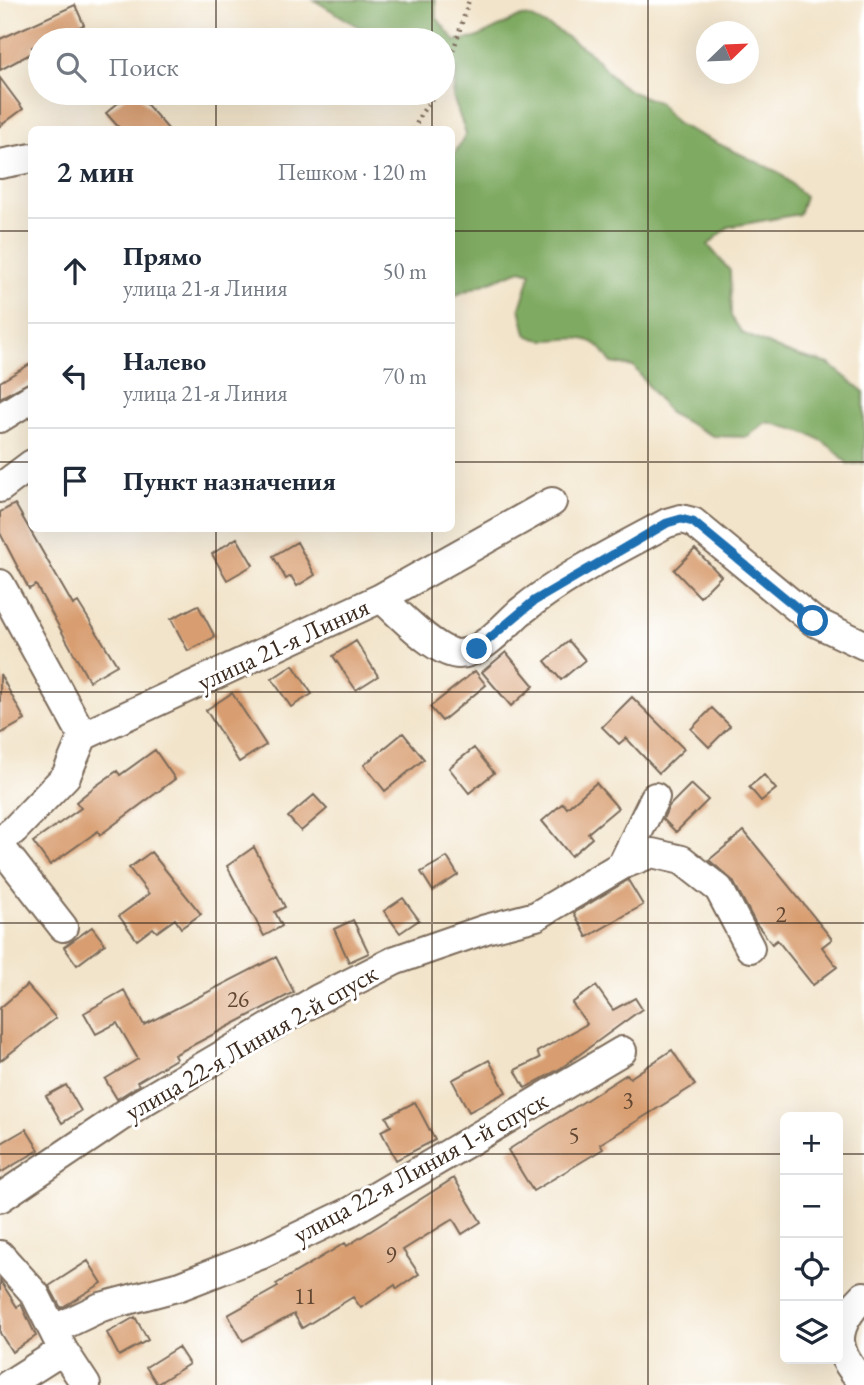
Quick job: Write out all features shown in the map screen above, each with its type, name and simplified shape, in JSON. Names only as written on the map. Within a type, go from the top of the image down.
[{"type":"street","points":[[0,164],[28,159]]},
{"type":"street","points":[[0,418],[28,400]]},
{"type":"street","points":[[0,488],[28,467]]},
{"type":"street","points":[[381,598],[552,502]]},
{"type":"street","name":"улица 21-я Линия","points":[[83,736],[381,598],[437,646],[458,654],[477,649],[534,601],[576,574],[667,523],[681,519],[693,522],[813,621],[864,645]]},
{"type":"street","points":[[0,584],[83,736],[66,776],[0,843],[63,927]]},
{"type":"street","points":[[622,864],[655,797]]},
{"type":"street","name":"улица 22-я Линия 2-й спуск","points":[[0,1198],[141,1103],[318,999],[396,960],[486,929],[536,916],[622,864],[652,853],[682,860],[719,890],[750,948]]},
{"type":"street","name":"улица 22-я Линия 1-й спуск","points":[[8,1385],[59,1339],[101,1307],[180,1286],[260,1255],[350,1212],[622,1051]]},
{"type":"street","points":[[0,1255],[36,1294],[86,1385]]},
{"type":"street","points":[[843,1326],[850,1310],[864,1296]]},
{"type":"street","points":[[843,1355],[864,1383]]},
{"type":"path","points":[[455,45],[469,0]]},
{"type":"path","points":[[416,126],[427,105]]},
{"type":"green space","points":[[314,0],[435,0],[436,17],[445,28],[361,28]]},
{"type":"green space","points":[[521,16],[530,17],[558,31],[592,54],[617,82],[632,92],[658,102],[677,124],[780,173],[805,197],[799,214],[728,227],[708,245],[730,271],[731,316],[742,333],[785,352],[829,364],[864,392],[864,463],[848,464],[829,446],[811,435],[766,422],[747,437],[713,436],[669,413],[634,367],[612,363],[597,345],[579,339],[543,340],[526,334],[520,308],[531,273],[521,270],[455,296],[455,153],[466,134],[455,103],[455,41],[476,38]]},
{"type":"building","points":[[75,5],[84,25],[77,28],[28,28],[28,55],[0,70],[0,39]]},
{"type":"building","points":[[0,78],[23,109],[0,126]]},
{"type":"building","points":[[116,105],[147,105],[166,126],[117,126],[106,113]]},
{"type":"building","points":[[28,365],[28,383],[0,398],[0,382]]},
{"type":"building","points":[[15,504],[28,527],[28,532],[31,532],[73,605],[78,602],[117,665],[89,681],[36,585],[29,589],[0,533],[0,512]]},
{"type":"building","points":[[237,538],[253,565],[227,580],[212,554]]},
{"type":"building","points":[[297,542],[315,575],[297,586],[291,576],[286,579],[273,556]]},
{"type":"building","points":[[695,549],[721,576],[700,597],[674,570]]},
{"type":"building","points":[[198,605],[215,637],[188,651],[171,619]]},
{"type":"building","points":[[356,641],[378,676],[356,690],[333,656]]},
{"type":"building","points":[[569,641],[585,660],[561,680],[545,661]]},
{"type":"building","points":[[506,652],[534,686],[511,706],[482,672]]},
{"type":"building","points":[[293,665],[312,694],[291,707],[272,679]]},
{"type":"building","points":[[475,671],[486,685],[442,721],[430,707]]},
{"type":"building","points":[[0,674],[25,720],[0,734]]},
{"type":"building","points":[[232,693],[266,745],[239,762],[206,710]]},
{"type":"building","points":[[632,697],[684,749],[659,773],[626,738],[619,744],[602,727]]},
{"type":"building","points":[[712,708],[730,726],[709,747],[691,729]]},
{"type":"building","points":[[403,733],[424,759],[385,791],[364,765]]},
{"type":"building","points":[[474,748],[494,773],[469,793],[449,768]]},
{"type":"building","points":[[155,750],[175,779],[100,835],[98,831],[50,865],[33,842],[81,808],[76,802],[93,788],[117,771],[120,775]]},
{"type":"building","points":[[764,775],[776,789],[761,801],[749,787]]},
{"type":"building","points":[[596,783],[618,808],[588,833],[592,838],[571,856],[542,821],[563,803],[567,808]]},
{"type":"building","points":[[691,784],[708,800],[676,832],[663,819],[669,806]]},
{"type":"building","points":[[314,795],[327,809],[301,831],[288,817]]},
{"type":"building","points":[[744,831],[832,939],[822,947],[837,967],[813,985],[777,940],[772,944],[755,922],[733,881],[709,860]]},
{"type":"building","points":[[254,847],[285,907],[275,912],[282,926],[264,936],[227,866]]},
{"type":"building","points":[[151,852],[201,914],[181,928],[175,919],[157,932],[153,928],[137,940],[119,916],[149,894],[129,868]]},
{"type":"building","points":[[447,857],[458,875],[433,891],[421,872]]},
{"type":"building","points":[[628,880],[643,905],[587,937],[574,913]]},
{"type":"building","points":[[403,898],[419,920],[400,933],[384,911]]},
{"type":"building","points":[[353,920],[369,953],[349,962],[334,929]]},
{"type":"building","points":[[92,927],[105,944],[77,965],[64,947]]},
{"type":"building","points":[[276,957],[294,992],[174,1055],[176,1059],[137,1082],[139,1085],[117,1099],[105,1079],[138,1059],[117,1023],[96,1034],[84,1013],[124,990],[144,1025]]},
{"type":"building","points":[[27,985],[56,1018],[0,1061],[0,1008]]},
{"type":"building","points":[[596,986],[613,1010],[635,998],[642,1009],[561,1068],[525,1088],[515,1070],[540,1058],[537,1052],[587,1024],[572,1003]]},
{"type":"building","points":[[672,1050],[695,1085],[600,1144],[603,1149],[533,1191],[508,1150],[627,1074],[630,1078]]},
{"type":"building","points":[[489,1060],[506,1092],[469,1112],[452,1080]]},
{"type":"building","points":[[66,1085],[81,1111],[62,1123],[46,1096]]},
{"type":"building","points":[[415,1102],[435,1140],[396,1160],[381,1131],[391,1126],[386,1117]]},
{"type":"building","points":[[26,1129],[39,1150],[0,1173],[0,1144]]},
{"type":"building","points":[[454,1178],[481,1222],[462,1234],[453,1219],[403,1250],[419,1274],[397,1289],[395,1285],[361,1308],[353,1297],[302,1328],[294,1314],[243,1341],[228,1315],[278,1287],[276,1284],[345,1243],[347,1246]]},
{"type":"building","points":[[88,1261],[102,1283],[61,1308],[49,1286]]},
{"type":"building","points":[[0,1280],[17,1307],[21,1304],[36,1336],[12,1352],[0,1333]]},
{"type":"building","points":[[135,1317],[148,1340],[119,1356],[107,1333]]},
{"type":"building","points":[[178,1347],[189,1364],[157,1384],[146,1367]]},
{"type":"route","points":[[477,649],[534,601],[576,574],[667,523],[681,519],[693,522],[813,621]]}]
